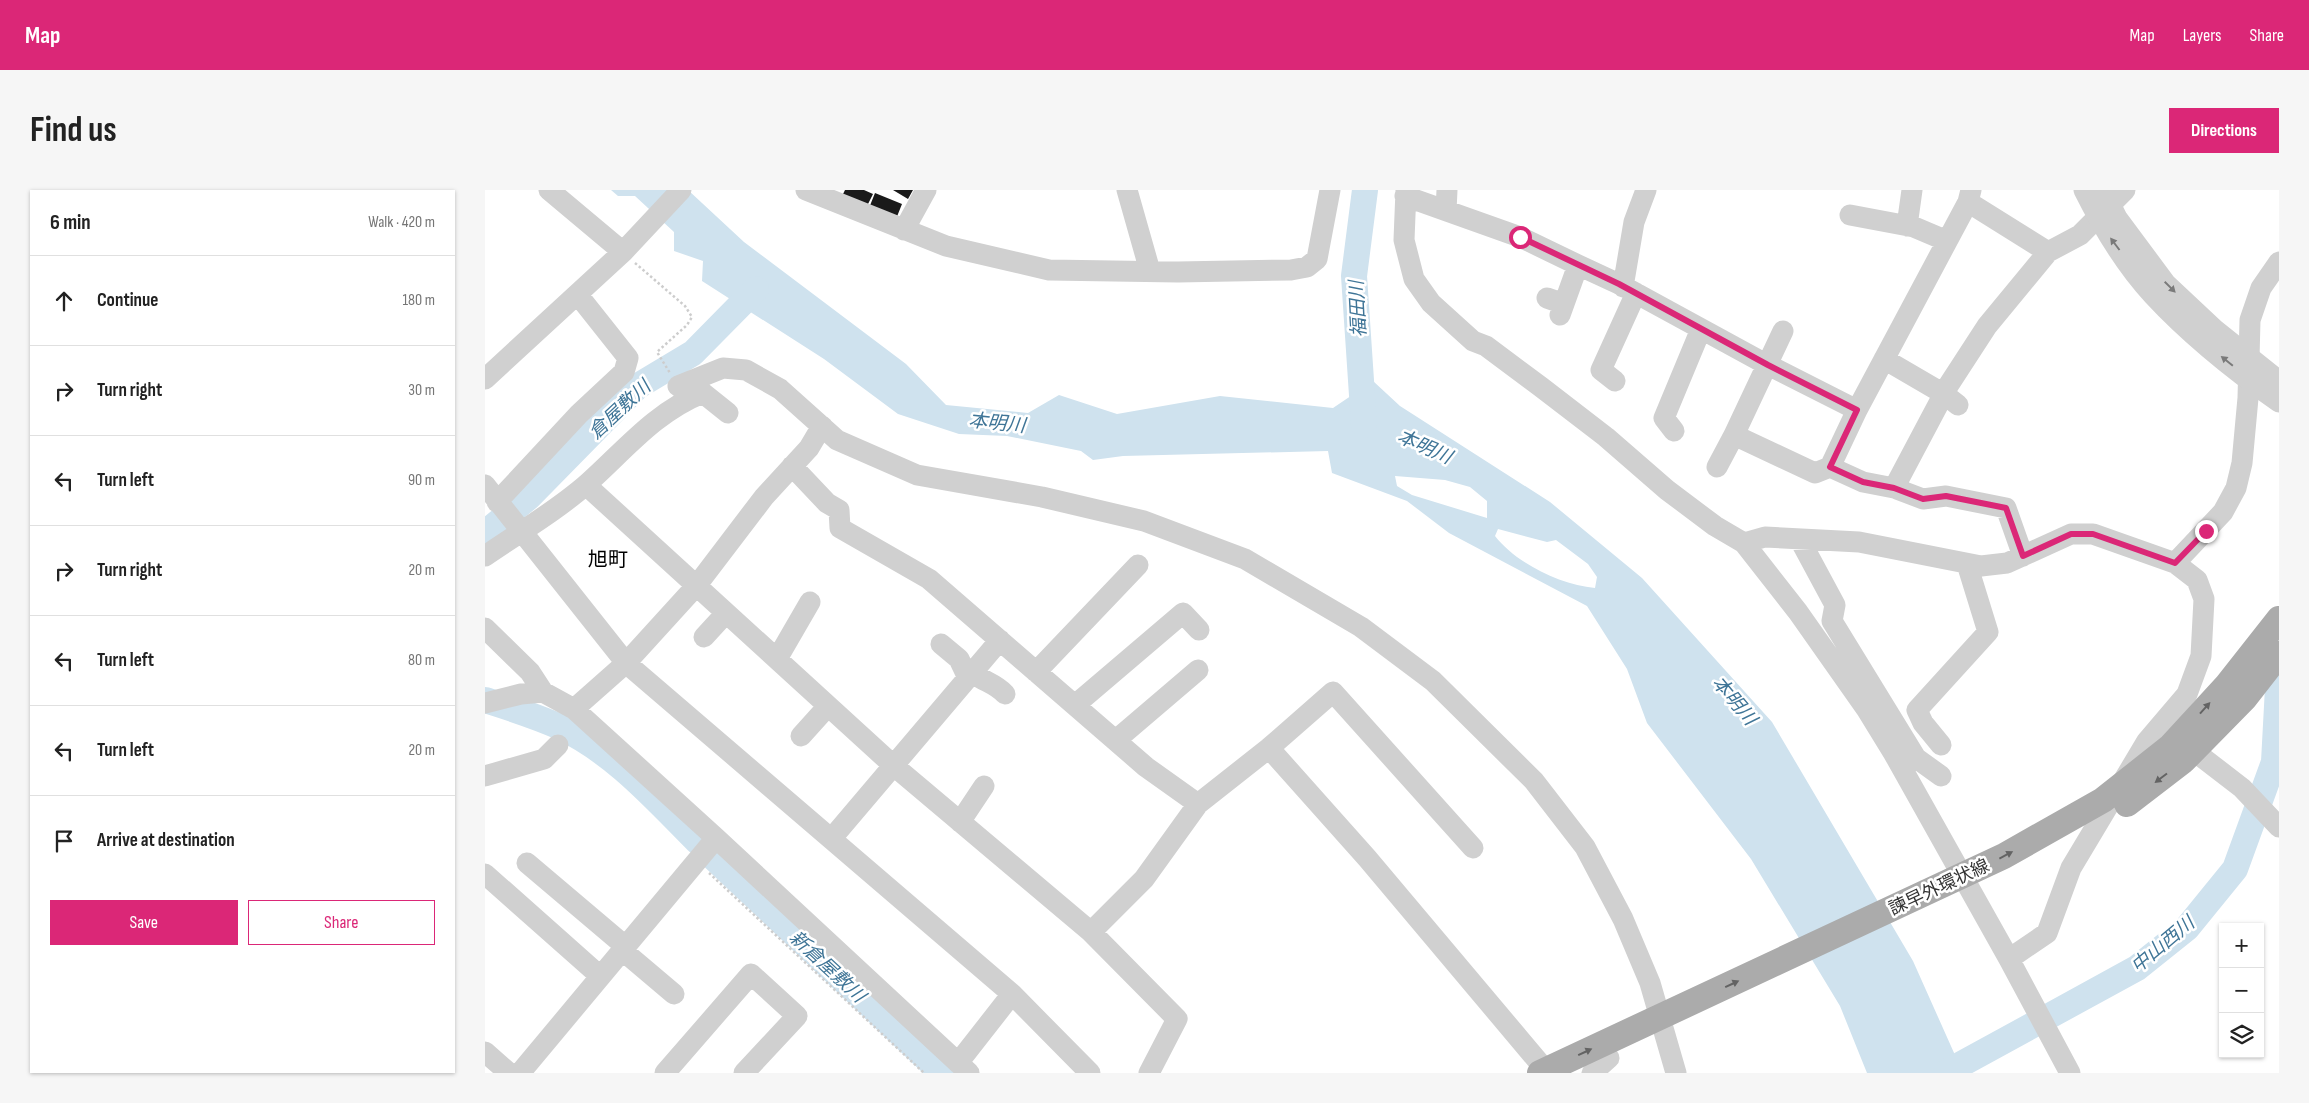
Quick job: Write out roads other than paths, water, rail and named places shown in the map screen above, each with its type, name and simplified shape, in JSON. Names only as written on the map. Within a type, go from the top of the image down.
[{"type":"main road","name":"諫早外環状線","points":[[1540,1073],[2005,856],[2103,800],[2170,747],[2227,685],[2279,619]]},
{"type":"main road","name":"諫早外環状線","points":[[1581,1073],[2013,871],[2113,814],[2183,761],[2244,698],[2279,654]]},
{"type":"street","points":[[549,190],[630,245]]},
{"type":"street","points":[[485,379],[630,245],[681,190]]},
{"type":"street","points":[[806,190],[946,246],[1049,270],[1150,271],[1271,270],[1307,267],[1317,259],[1330,190]]},
{"type":"street","points":[[904,230],[926,190]]},
{"type":"street","points":[[1127,190],[1150,271]]},
{"type":"street","points":[[1615,381],[1601,370],[1630,290],[1634,222],[1646,190]]},
{"type":"street","points":[[1907,226],[1912,190]]},
{"type":"street","points":[[2084,190],[2103,227],[2153,295],[2203,342],[2279,402]]},
{"type":"street","points":[[2103,190],[2117,218],[2166,284],[2214,329],[2279,380]]},
{"type":"street","points":[[1894,488],[1951,399],[1987,326],[2049,252],[2080,235],[2125,190]]},
{"type":"street","points":[[1857,410],[1768,365],[1630,290],[1447,200],[1405,193],[1403,240],[1414,280],[1431,302],[1473,341],[1486,346],[1533,381],[1606,436],[1667,490],[1715,526],[1744,543],[1798,612],[1867,710],[1922,802],[2068,1070]]},
{"type":"street","points":[[1734,435],[1815,473],[1830,467],[1857,410],[1969,196],[2049,252]]},
{"type":"street","points":[[1850,215],[1907,226],[1947,241]]},
{"type":"street","points":[[2185,571],[2223,512],[2235,488],[2242,463],[2248,398],[2250,320],[2261,288],[2279,262]]},
{"type":"street","points":[[1557,306],[1578,265]]},
{"type":"street","points":[[578,294],[628,358],[624,372],[579,414],[495,499],[626,663],[1013,994],[1090,1073]]},
{"type":"street","points":[[1674,431],[1664,418],[1701,329]]},
{"type":"street","points":[[2214,329],[2253,351],[2279,370]]},
{"type":"street","points":[[1717,467],[1783,331]]},
{"type":"street","points":[[1884,359],[1951,399]]},
{"type":"street","points":[[678,386],[723,368],[746,370],[780,389],[837,440],[917,475],[1042,497],[1144,521],[1245,559],[1361,627],[1426,675],[1534,781],[1585,847],[1623,918],[1650,983],[1676,1073]]},
{"type":"street","points":[[485,556],[518,529],[586,485],[643,428],[681,402],[703,392],[728,414]]},
{"type":"street","points":[[574,709],[626,663],[697,585],[764,497],[809,448],[822,426]]},
{"type":"street","points":[[793,466],[827,503],[839,510],[839,528],[929,579],[1146,767],[1198,804]]},
{"type":"street","points":[[1830,467],[1863,482],[1894,488],[1923,499],[1946,496],[2006,508],[2023,556]]},
{"type":"street","points":[[586,485],[894,766],[1091,932],[1177,1019],[1149,1073]]},
{"type":"street","points":[[1744,543],[1765,537],[1859,542],[1981,566],[2007,563],[2071,534],[2093,534],[2185,571],[2204,599],[2201,656],[2187,694],[2147,741],[2071,868],[2047,933],[2013,966]]},
{"type":"street","points":[[1800,540],[1835,605],[1832,621],[1916,758],[1935,772],[1945,739],[1923,723],[1917,710],[1988,632],[1967,564]]},
{"type":"street","points":[[1036,672],[1138,565]]},
{"type":"street","points":[[777,659],[810,602]]},
{"type":"street","points":[[704,637],[726,612]]},
{"type":"street","points":[[1075,705],[1183,613],[1199,630]]},
{"type":"street","points":[[485,628],[530,672],[543,692],[574,709],[716,838],[963,1068],[1013,994]]},
{"type":"street","points":[[832,838],[894,766],[943,720],[971,675],[1000,640]]},
{"type":"street","points":[[941,644],[959,659],[971,675],[996,685],[1005,694]]},
{"type":"street","points":[[1116,740],[1198,670]]},
{"type":"street","points":[[485,703],[521,694],[543,692]]},
{"type":"street","points":[[1091,932],[1145,879],[1198,804],[1269,748],[1333,692],[1473,848]]},
{"type":"street","points":[[801,736],[828,706]]},
{"type":"street","points":[[2163,724],[2170,733],[2242,788],[2279,827]]},
{"type":"street","points":[[485,776],[544,759],[558,745]]},
{"type":"street","points":[[1269,748],[1367,858],[1548,1073]]},
{"type":"street","points":[[960,822],[984,786]]},
{"type":"street","points":[[520,1073],[716,838]]},
{"type":"street","points":[[527,863],[674,994]]},
{"type":"street","points":[[485,874],[600,976]]},
{"type":"street","points":[[666,1072],[751,974],[797,1016],[744,1073]]},
{"type":"street","points":[[485,1052],[509,1073]]},
{"type":"street","points":[[1592,1073],[1609,1058]]},
{"type":"water","name":"本明川","points":[[611,190],[688,190],[744,242],[906,364],[946,405],[1028,413],[1059,395],[1117,414],[1220,396],[1333,408],[1373,381],[1400,406],[1550,502],[1642,578],[1772,722],[1913,961],[1963,1073],[1867,1073],[1840,1006],[1751,859],[1647,723],[1627,669],[1587,606],[1449,533],[1407,501],[1332,473],[1328,451],[1123,456],[1093,460],[1081,451],[1007,436],[959,434],[898,414],[824,359],[702,281],[703,261],[674,251],[674,232],[635,196],[618,196]],"holes":[[[1395,476],[1445,480],[1470,487],[1487,501],[1487,518],[1412,495],[1397,486]],[[1498,529],[1547,542],[1556,540],[1588,564],[1597,577],[1595,588],[1568,582],[1527,564],[1504,546],[1495,536]]]},
{"type":"waterway","name":"福田川","points":[[1364,425],[1354,276],[1365,190]]},
{"type":"waterway","name":"倉屋敷川","points":[[485,533],[529,497],[638,386],[693,353],[756,289]]},
{"type":"waterway","name":"中山西川","points":[[1947,1072],[2137,968],[2187,928],[2235,869],[2274,762],[2279,669]]},
{"type":"waterway","name":"新倉屋敷川","points":[[485,700],[551,723],[599,750],[650,793],[697,841]]},
{"type":"waterway","name":"新倉屋敷川","points":[[715,859],[942,1073]]},
{"type":"district","name":"旭町","points":[[608,559]]}]
